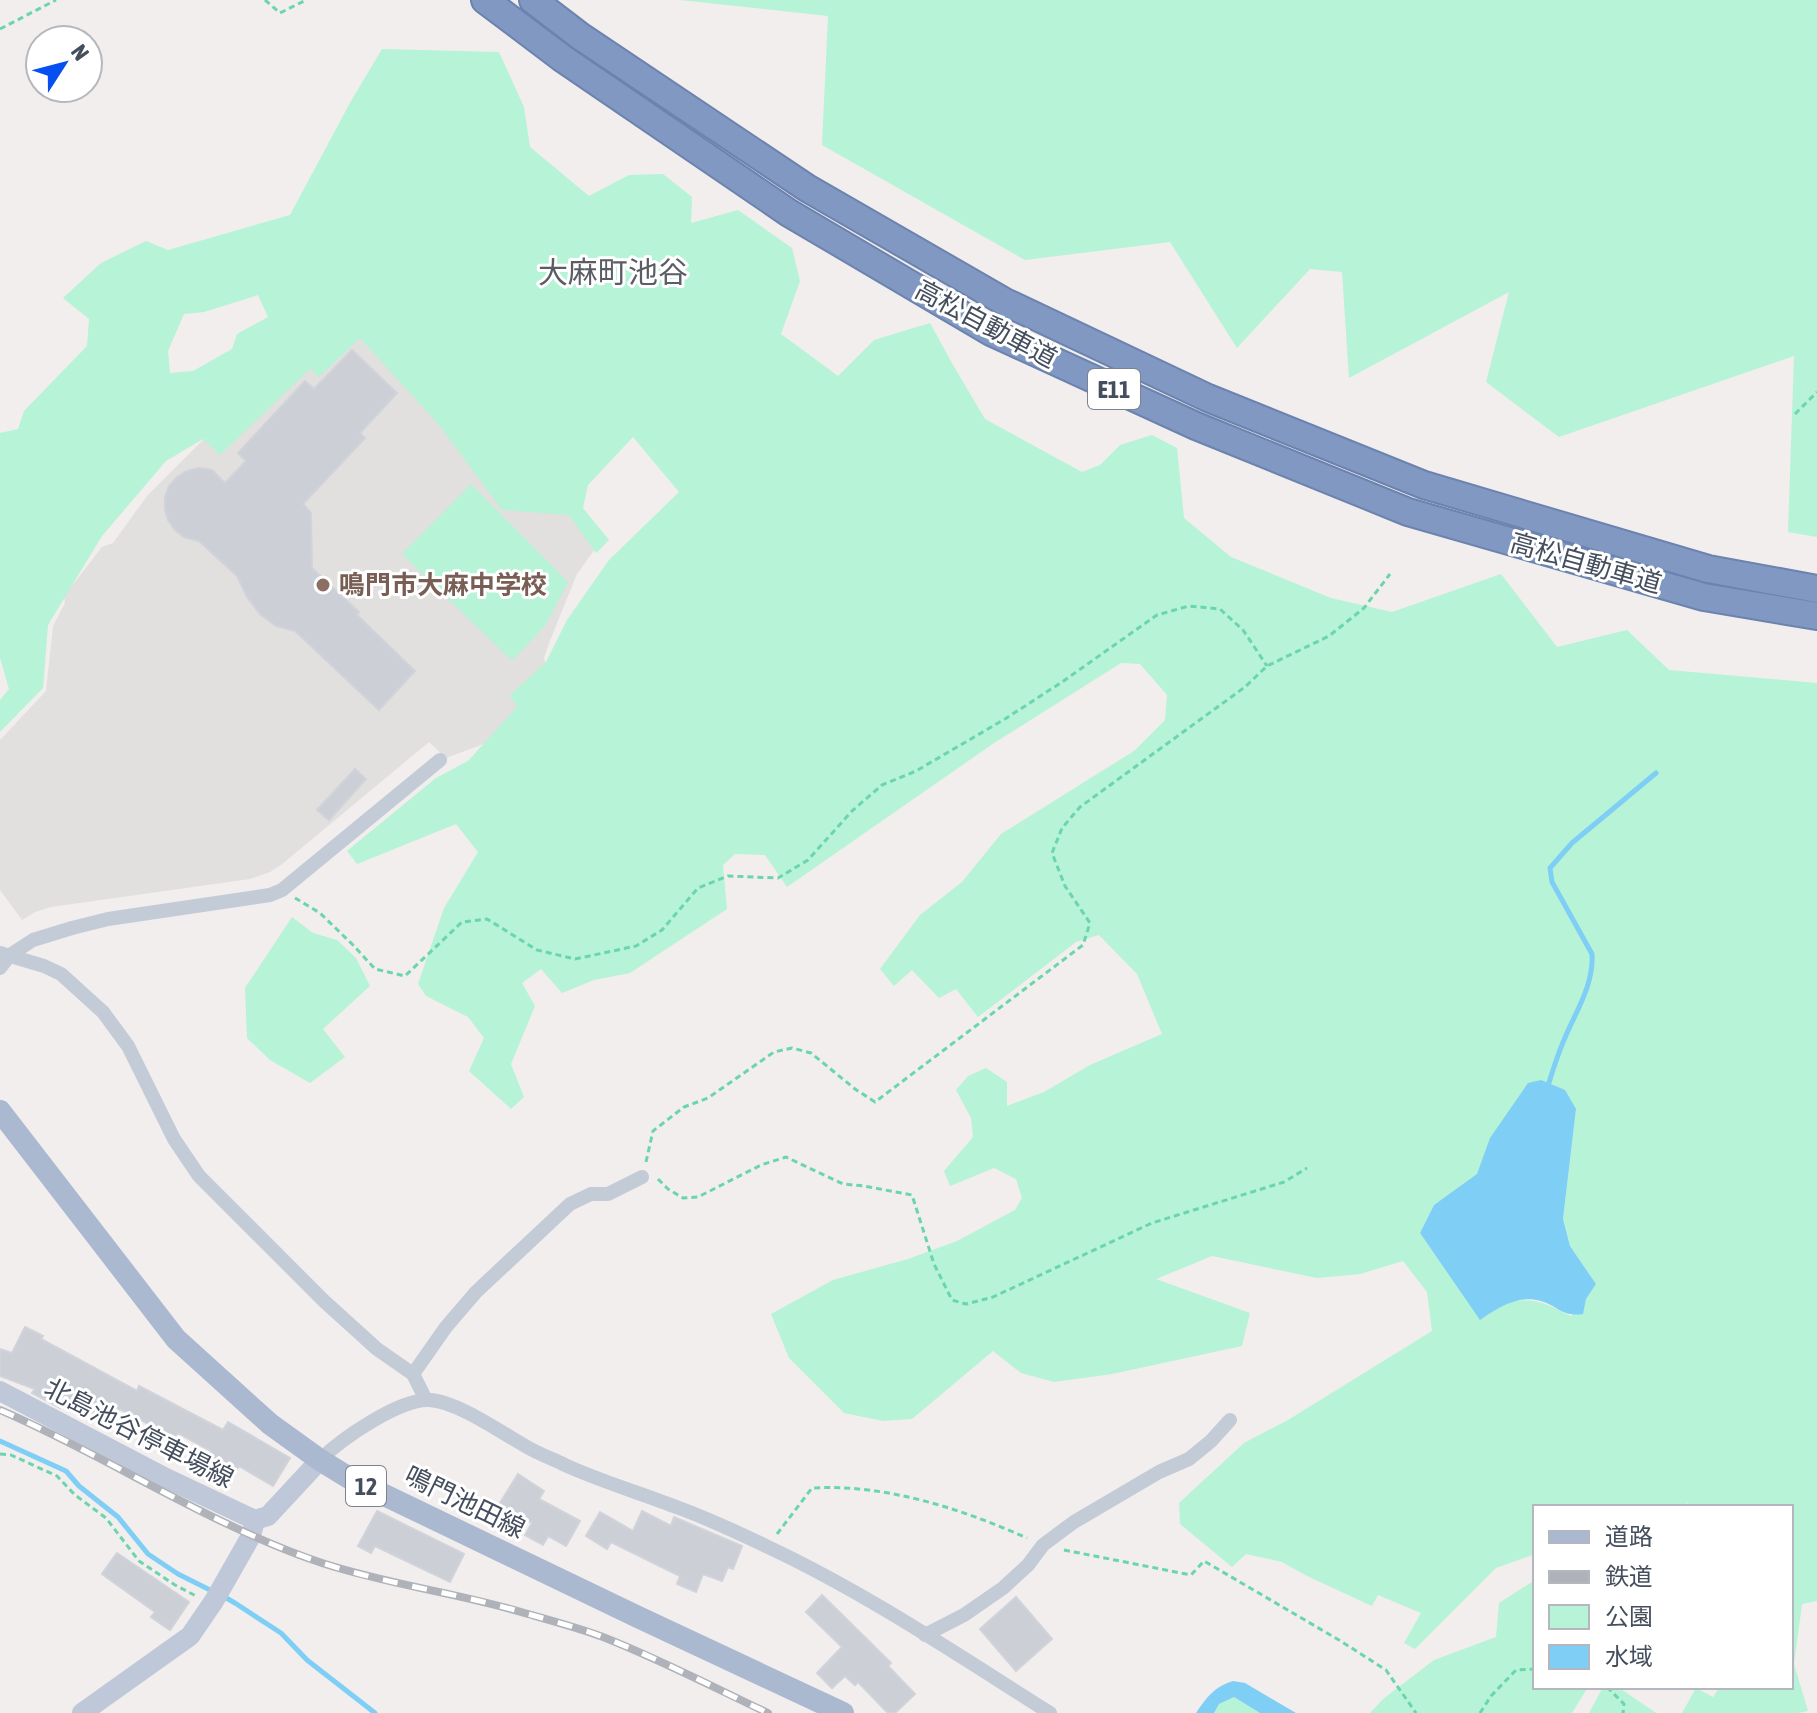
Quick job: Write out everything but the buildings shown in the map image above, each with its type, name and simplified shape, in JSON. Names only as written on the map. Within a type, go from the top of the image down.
[{"type":"highway","name":"高松自動車道","points":[[485,0],[562,58],[789,213],[991,332],[1073,370],[1196,426],[1408,512],[1704,597],[1817,616]]},
{"type":"highway","name":"高松自動車道","points":[[533,0],[580,36],[807,188],[1005,302],[1208,398],[1424,485],[1708,569],[1817,589]]},
{"type":"main road","name":"鳴門池田線","points":[[0,1111],[176,1339],[270,1424],[320,1460],[351,1479],[843,1713]]},
{"type":"main road","name":"北島池谷停車場線","points":[[0,1391],[166,1478],[255,1520]]},
{"type":"main road","points":[[82,1713],[190,1636],[251,1536],[255,1520],[268,1516],[320,1460]]},
{"type":"street","points":[[0,968],[5,954],[33,940],[108,919],[270,895],[282,890],[440,760]]},
{"type":"street","points":[[5,954],[61,974],[103,1012],[128,1046],[174,1139],[199,1176],[334,1310],[377,1349],[413,1374],[426,1400]]},
{"type":"street","points":[[413,1374],[446,1327],[476,1292],[570,1204],[591,1194],[608,1194],[642,1177]]},
{"type":"street","points":[[320,1460],[355,1431],[410,1403],[440,1401],[572,1468],[682,1509],[839,1582],[1050,1713]]},
{"type":"street","points":[[925,1635],[964,1615],[1003,1588],[1028,1565],[1043,1545],[1074,1522],[1117,1495],[1189,1459],[1230,1420]]},
{"type":"path","points":[[0,29],[56,0]]},
{"type":"path","points":[[265,0],[280,13],[306,0]]},
{"type":"path","points":[[1795,414],[1817,392]]},
{"type":"path","points":[[1307,1168],[1284,1182],[1152,1223],[993,1297],[966,1304],[952,1300],[934,1264],[912,1195],[843,1184],[786,1157],[761,1165],[698,1197],[683,1198],[657,1179],[642,1177],[653,1131],[684,1107],[708,1098],[774,1052],[792,1048],[811,1053],[875,1102],[1083,945],[1090,923],[1065,886],[1052,853],[1062,828],[1080,807],[1245,687],[1267,666],[1329,636],[1364,608],[1390,574]]},
{"type":"path","points":[[282,890],[320,913],[375,969],[405,976],[462,922],[487,919],[537,950],[575,959],[636,946],[662,930],[698,888],[728,876],[778,878],[808,860],[852,811],[882,785],[916,771],[1005,719],[1157,615],[1189,606],[1220,609],[1243,630],[1267,666]]},
{"type":"path","points":[[0,1454],[11,1455],[57,1476],[75,1495],[106,1518],[139,1561],[175,1585],[216,1597]]},
{"type":"path","points":[[767,1547],[812,1488],[834,1487],[914,1497],[1007,1529],[1043,1545],[1141,1566],[1191,1575],[1204,1561],[1386,1670],[1416,1713]]},
{"type":"path","points":[[1480,1713],[1491,1696],[1516,1670],[1533,1669]]},
{"type":"path","points":[[1609,1689],[1624,1704],[1623,1713]]},
{"type":"shaded area","name":"鳴門市大麻中学校","points":[[360,269],[553,480],[597,546],[577,574],[544,658],[547,669],[497,739],[446,758],[429,742],[270,872],[250,879],[51,907],[22,920],[0,890],[0,740],[46,691],[53,626],[65,603],[64,596],[102,547],[113,543],[147,496],[280,363]]},
{"type":"green space","points":[[680,0],[1817,0],[1817,537],[1788,532],[1794,356],[1559,437],[1486,382],[1509,292],[1349,378],[1342,272],[1310,269],[1237,348],[1170,242],[1025,260],[822,145],[828,16]]},
{"type":"green space","points":[[382,49],[499,52],[524,107],[530,147],[589,196],[629,175],[663,174],[692,197],[691,223],[738,210],[792,248],[800,281],[781,334],[838,376],[874,340],[930,323],[985,419],[1082,472],[1100,465],[1120,445],[1152,435],[1177,448],[1184,518],[1231,557],[1331,598],[1392,612],[1501,574],[1557,647],[1627,630],[1669,670],[1817,683],[1817,1601],[1802,1604],[1794,1664],[1808,1711],[1682,1713],[1695,1689],[1713,1697],[1719,1689],[1793,1689],[1793,1505],[1533,1505],[1533,1555],[1496,1568],[1415,1649],[1404,1643],[1421,1613],[1378,1595],[1372,1606],[1282,1562],[1246,1554],[1232,1567],[1180,1524],[1179,1503],[1244,1443],[1288,1420],[1432,1331],[1427,1292],[1403,1261],[1360,1274],[1317,1278],[1212,1256],[1156,1279],[1250,1313],[1242,1346],[1112,1374],[1054,1382],[1021,1373],[993,1351],[912,1419],[883,1421],[844,1413],[789,1358],[771,1314],[833,1280],[908,1259],[957,1241],[1015,1210],[1022,1198],[1016,1179],[994,1168],[950,1186],[944,1171],[973,1137],[971,1118],[956,1090],[968,1076],[986,1068],[1007,1082],[1007,1106],[1044,1092],[1090,1065],[1162,1034],[1137,974],[1099,935],[1076,942],[978,1017],[956,989],[939,998],[912,970],[894,986],[880,969],[920,915],[962,882],[1001,834],[1134,751],[1165,720],[1167,695],[1140,664],[1121,663],[994,743],[787,887],[765,855],[735,854],[723,865],[727,909],[630,973],[594,980],[562,993],[541,969],[522,983],[535,1006],[511,1064],[524,1097],[511,1109],[469,1071],[484,1038],[468,1017],[426,996],[418,984],[444,908],[478,852],[456,824],[357,864],[347,851],[436,778],[468,761],[517,707],[510,695],[546,662],[567,620],[609,560],[679,492],[633,437],[588,485],[583,508],[609,540],[596,553],[569,515],[502,510],[439,425],[360,338],[319,377],[310,369],[220,455],[203,439],[166,461],[102,536],[48,625],[43,688],[0,732],[0,700],[9,689],[0,658],[0,433],[18,429],[24,411],[87,346],[89,319],[63,298],[101,263],[146,241],[168,250],[290,215]],"holes":[[[258,295],[268,317],[237,334],[232,349],[193,371],[170,373],[168,351],[184,314],[204,312]],[[1576,1109],[1563,1219],[1570,1246],[1596,1284],[1571,1316],[1546,1304],[1521,1300],[1499,1306],[1480,1319],[1420,1233],[1434,1205]]]},
{"type":"green space","points":[[471,484],[568,582],[545,626],[512,661],[402,554]]},
{"type":"green space","points":[[292,917],[313,933],[337,940],[356,958],[370,986],[323,1029],[345,1057],[310,1083],[270,1060],[247,1038],[245,988]]},
{"type":"green space","points":[[1533,1581],[1533,1689],[1587,1689],[1572,1713],[1370,1713],[1383,1699],[1434,1660],[1496,1637],[1499,1603]]},
{"type":"green space","points":[[1602,1689],[1621,1689],[1656,1713],[1589,1713]]},
{"type":"green space","points":[[1234,1697],[1260,1713],[1214,1713],[1219,1704]]},
{"type":"water","points":[[1541,1080],[1565,1090],[1576,1109],[1563,1219],[1570,1246],[1596,1284],[1586,1299],[1583,1314],[1565,1313],[1547,1303],[1525,1299],[1501,1307],[1480,1320],[1420,1233],[1434,1205],[1477,1174],[1490,1138],[1528,1083]]},
{"type":"water","points":[[1233,1681],[1245,1683],[1296,1713],[1260,1713],[1234,1697],[1219,1704],[1214,1713],[1196,1713],[1212,1693]]},
{"type":"waterway","points":[[1547,1089],[1561,1046],[1587,988],[1592,965],[1592,954],[1552,882],[1550,868],[1572,843],[1656,773]]},
{"type":"waterway","points":[[0,1441],[66,1471],[79,1486],[118,1517],[148,1554],[212,1591]]},
{"type":"waterway","points":[[221,1595],[281,1633],[307,1660],[375,1713]]},
{"type":"railway","points":[[0,1410],[239,1530],[280,1547],[347,1571],[502,1607],[594,1634],[768,1713]]},
{"type":"place","name":"鳴門市大麻中学校","points":[[323,585]]},
{"type":"district","name":"大麻町池谷","points":[[613,272]]}]
